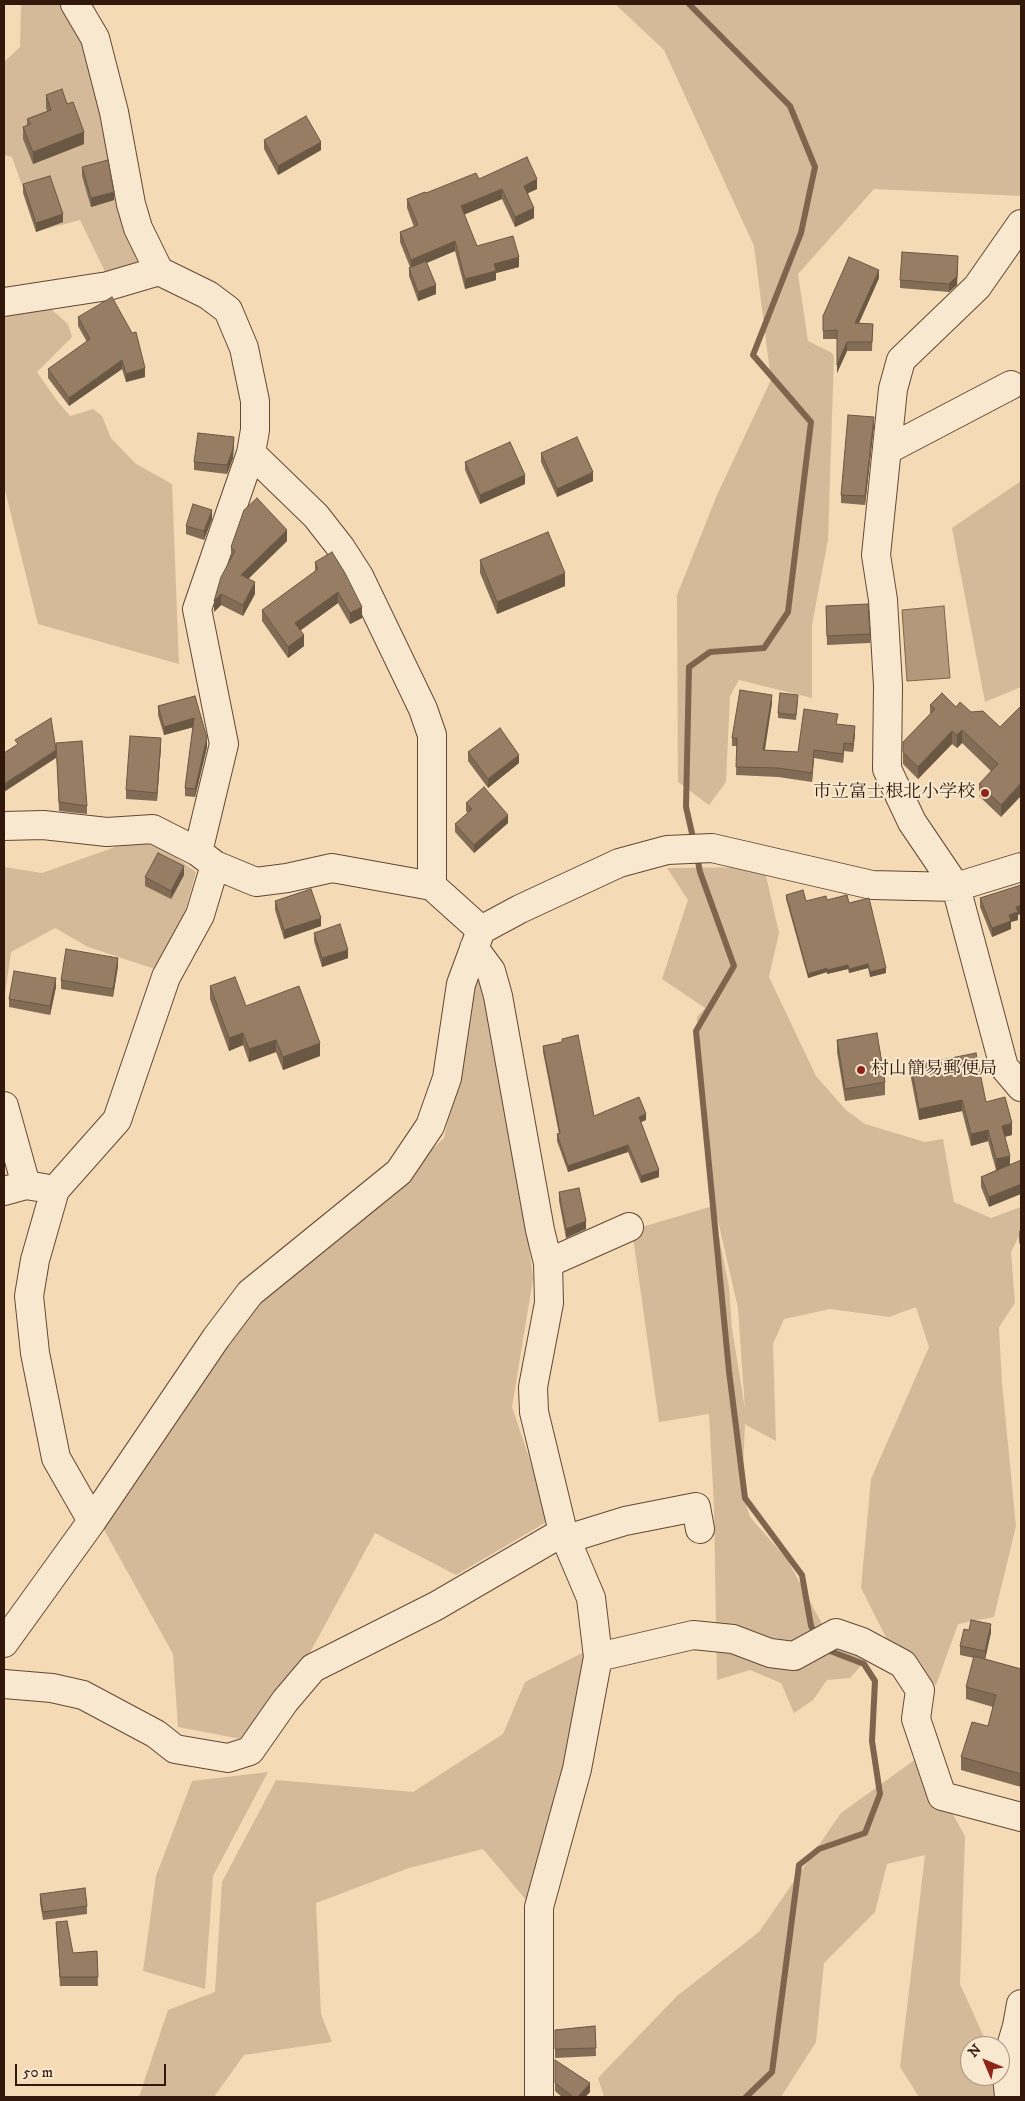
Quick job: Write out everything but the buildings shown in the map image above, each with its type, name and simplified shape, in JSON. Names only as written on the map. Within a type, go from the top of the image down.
[{"type":"street","points":[[75,4],[94,38],[114,112],[131,204],[138,228],[159,270],[208,295],[228,310],[244,348],[255,401],[255,430],[252,453],[196,609],[224,744],[206,858],[200,915],[166,977],[117,1120],[55,1190],[34,1260],[29,1296],[35,1353],[56,1458],[92,1521]]},
{"type":"street","points":[[1021,224],[977,287],[901,360],[893,388],[876,555],[882,600],[888,686],[887,769],[912,822],[956,887],[1004,1067],[1021,1087]]},
{"type":"street","points":[[4,302],[108,286],[159,270]]},
{"type":"street","points":[[887,450],[1011,385]]},
{"type":"street","points":[[252,453],[316,516],[346,555],[359,576],[423,709],[432,735],[430,832],[432,886],[478,939],[492,971],[540,1230],[548,1263],[549,1304],[533,1387],[534,1412],[565,1535],[591,1598],[598,1657],[577,1769],[539,1907],[539,2097]]},
{"type":"street","points":[[4,826],[43,825],[107,832],[153,829],[206,858],[256,882],[287,878],[332,868],[432,886]]},
{"type":"street","points":[[4,1643],[92,1521],[216,1338],[250,1293],[399,1172],[430,1126],[447,1078],[461,984],[478,939],[520,909],[619,863],[667,850],[712,848],[872,885],[956,887],[1021,866]]},
{"type":"street","points":[[4,1106],[15,1188],[55,1190]]},
{"type":"street","points":[[548,1263],[629,1227]]},
{"type":"street","points":[[4,1684],[52,1688],[83,1695],[156,1734],[175,1748],[228,1758],[250,1752],[286,1701],[313,1668],[436,1606],[565,1535],[696,1507],[700,1529]]},
{"type":"street","points":[[598,1657],[693,1635],[733,1639],[770,1653],[794,1656],[836,1633],[859,1641],[903,1664],[920,1690],[916,1719],[942,1796],[1021,1817]]},
{"type":"street","points":[[1009,2097],[1006,2064],[1021,2004]]},
{"type":"shaded area","points":[[21,4],[76,4],[155,268],[111,284],[80,220],[38,231],[12,157],[4,155],[4,62],[20,47]]},
{"type":"shaded area","points":[[615,4],[1021,4],[1021,196],[874,189],[798,274],[808,341],[832,353],[834,356],[828,540],[812,625],[812,698],[739,680],[730,696],[726,782],[709,805],[678,782],[677,595],[717,495],[771,380],[754,246],[664,50]]},
{"type":"shaded area","points":[[37,297],[68,324],[72,337],[37,372],[58,402],[70,416],[93,409],[102,416],[111,438],[136,464],[172,484],[179,664],[38,624],[4,486],[4,304]]},
{"type":"shaded area","points":[[1021,481],[1021,687],[985,702],[952,528]]},
{"type":"shaded area","points":[[944,606],[950,678],[907,681],[902,610]]},
{"type":"shaded area","points":[[146,836],[196,872],[175,948],[158,970],[88,947],[55,928],[11,952],[4,1001],[4,867],[42,873]]},
{"type":"shaded area","points":[[764,867],[779,933],[769,977],[816,1076],[846,1110],[865,1124],[925,1142],[943,1139],[954,1202],[991,1218],[1021,1207],[1021,1232],[1011,1252],[1015,1303],[999,1327],[1002,1383],[1016,1526],[994,1617],[958,1624],[936,1685],[898,1661],[861,1588],[871,1479],[929,1347],[916,1307],[889,1317],[830,1309],[784,1319],[773,1344],[776,1441],[745,1423],[742,1491],[750,1517],[787,1559],[827,1633],[859,1641],[866,1660],[850,1678],[827,1680],[813,1700],[794,1713],[781,1683],[750,1670],[717,1680],[714,1508],[709,1414],[659,1422],[632,1230],[713,1206],[729,1287],[732,1328],[745,1409],[738,1308],[713,1199],[707,1142],[697,1036],[697,1017],[705,1008],[662,979],[688,900],[667,868]]},
{"type":"shaded area","points":[[476,980],[482,984],[521,1175],[533,1279],[512,1407],[550,1520],[456,1575],[375,1533],[307,1658],[241,1739],[178,1727],[173,1654],[102,1526],[261,1295],[372,1205],[444,1138]]},
{"type":"shaded area","points":[[586,1651],[581,1719],[532,1907],[483,1849],[409,1868],[316,1903],[321,2014],[332,2042],[244,2055],[214,2097],[139,2097],[168,2010],[215,1992],[222,1882],[276,1780],[413,1792],[503,1734],[525,1682]]},
{"type":"shaded area","points":[[920,1756],[965,1836],[960,1984],[983,2036],[960,2036],[960,2086],[1003,2086],[1007,2097],[919,2097],[900,2067],[925,1855],[887,1864],[875,1912],[824,1963],[816,2042],[781,2097],[604,2097],[598,2078],[677,1996],[759,1932],[841,1813]]},
{"type":"shaded area","points":[[268,1772],[213,1876],[205,1989],[143,1971],[156,1876],[192,1781]]},
{"type":"waterway","points":[[689,4],[790,106],[815,167],[801,233],[753,355],[811,422],[788,612],[764,648],[710,652],[689,667],[686,807],[694,842]]},
{"type":"waterway","points":[[697,856],[700,872],[734,966],[696,1031],[729,1371],[745,1498],[802,1575],[811,1626],[817,1636]]},
{"type":"waterway","points":[[746,2097],[772,2072],[799,1865],[819,1849],[865,1833],[880,1794],[872,1741],[875,1681],[864,1664],[825,1649]]},
{"type":"place","name":"市立富士根北小学校","points":[[985,793]]},
{"type":"place","name":"村山簡易郵便局","points":[[861,1070]]}]
